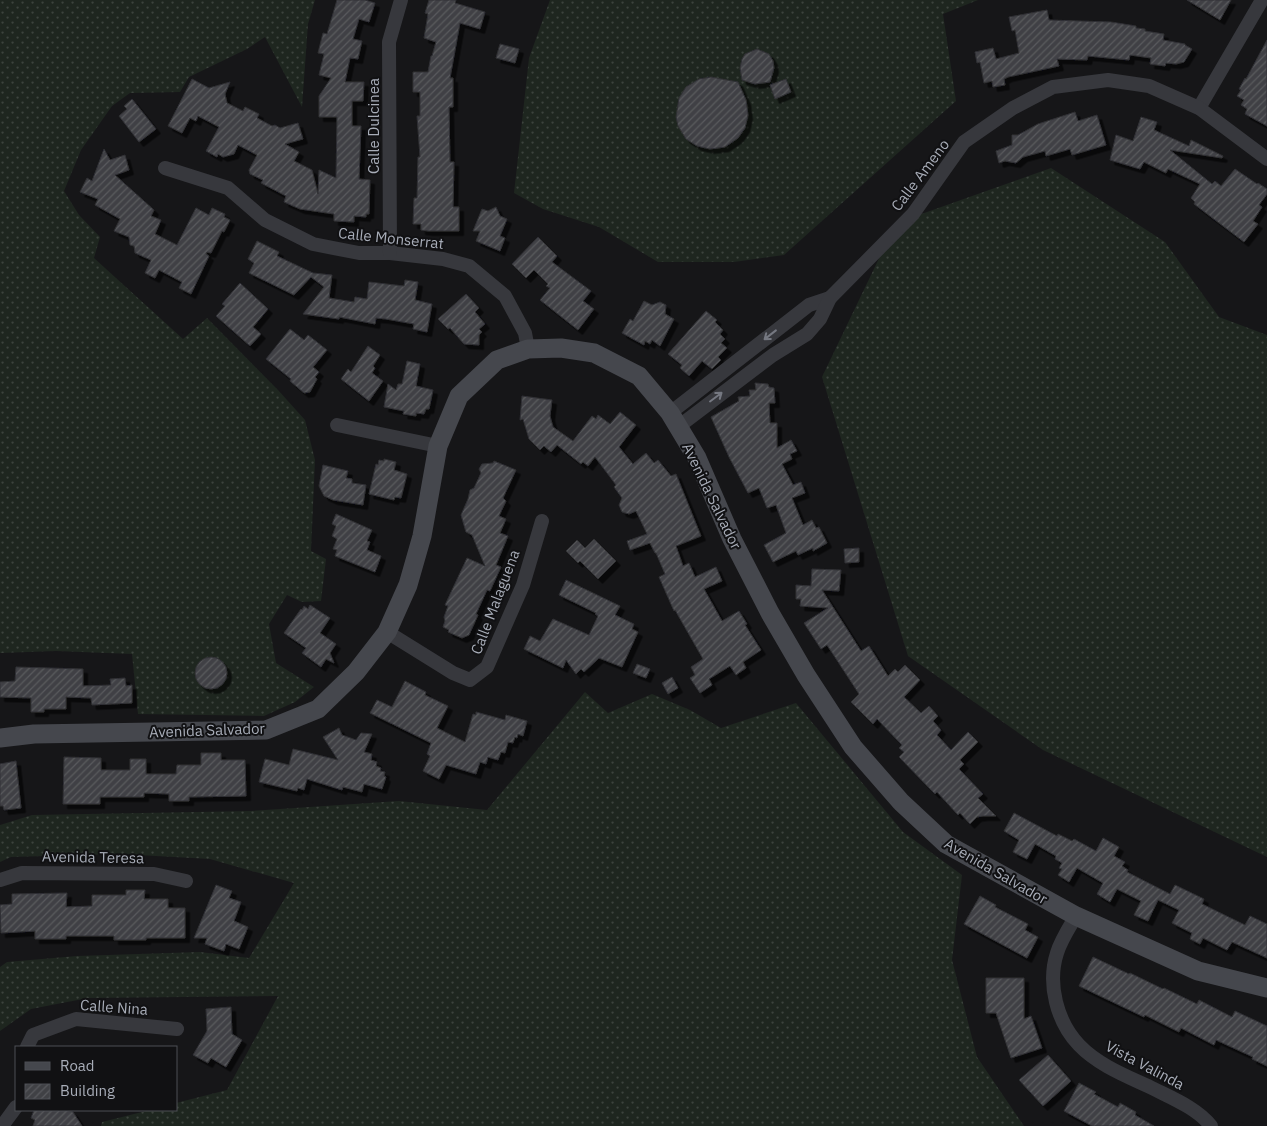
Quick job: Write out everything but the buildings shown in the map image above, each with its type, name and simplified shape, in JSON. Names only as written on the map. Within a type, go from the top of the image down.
[{"type":"street","name":"Calle Dulcinea","points":[[390,253],[389,42],[401,0]]},
{"type":"street","points":[[1199,108],[1262,0]]},
{"type":"street","name":"Calle Ameno","points":[[674,420],[773,354],[807,334],[820,319],[830,298],[913,214],[964,142],[1013,108],[1053,87],[1108,80],[1149,86],[1199,108],[1267,159]]},
{"type":"street","name":"Calle Monserrat","points":[[165,168],[228,188],[265,220],[313,244],[359,253],[390,253],[444,258],[469,266],[505,296],[525,332],[528,349]]},
{"type":"street","name":"Calle Ameno","points":[[674,420],[809,305],[830,298]]},
{"type":"street","name":"Avenida Salvador","points":[[0,738],[34,734],[266,730],[318,709],[356,672],[387,632],[408,585],[422,536],[438,446],[459,396],[497,360],[528,349],[562,348],[594,353],[639,376],[674,420],[697,458],[732,539],[770,612],[806,675],[853,747],[901,802],[946,844],[1076,916],[1198,971],[1267,988]]},
{"type":"street","points":[[337,425],[438,446]]},
{"type":"street","name":"Calle Malaguena","points":[[387,632],[453,673],[470,680],[487,667],[523,585],[542,522]]},
{"type":"street","name":"Avenida Teresa","points":[[0,880],[22,872],[154,874],[186,881]]},
{"type":"street","name":"Vista Valinda","points":[[1076,916],[1057,953],[1053,974],[1056,1002],[1064,1024],[1080,1046],[1106,1065],[1183,1104],[1206,1119],[1211,1126]]},
{"type":"street","name":"Calle Nina","points":[[28,1046],[34,1035],[76,1019],[177,1029]]},
{"type":"street","points":[[2,1126],[15,1108]]},
{"type":"shaded area","points":[[0,0],[315,0],[308,24],[302,107],[265,37],[247,49],[189,77],[180,92],[130,93],[112,106],[81,150],[64,191],[79,215],[100,237],[94,258],[183,339],[207,318],[305,420],[315,460],[311,551],[326,559],[321,601],[302,602],[287,595],[269,624],[276,663],[314,687],[295,702],[264,716],[138,714],[132,654],[56,651],[0,653]]},
{"type":"shaded area","points":[[550,0],[978,0],[943,14],[956,101],[784,255],[734,262],[658,262],[599,227],[543,209],[514,193],[529,58]]},
{"type":"shaded area","points":[[1051,168],[1165,242],[1219,317],[1267,335],[1267,857],[1043,750],[908,656],[822,377],[896,223]]},
{"type":"shaded area","points":[[585,692],[608,713],[652,694],[690,710],[721,728],[796,703],[903,832],[962,875],[952,960],[977,1057],[1024,1126],[101,1126],[102,1122],[146,1111],[178,1111],[178,1102],[227,1090],[278,996],[88,998],[31,1009],[0,1031],[0,967],[7,962],[77,956],[200,952],[249,958],[294,883],[210,859],[120,854],[11,857],[0,862],[0,825],[32,815],[252,811],[399,801],[487,810]]}]
